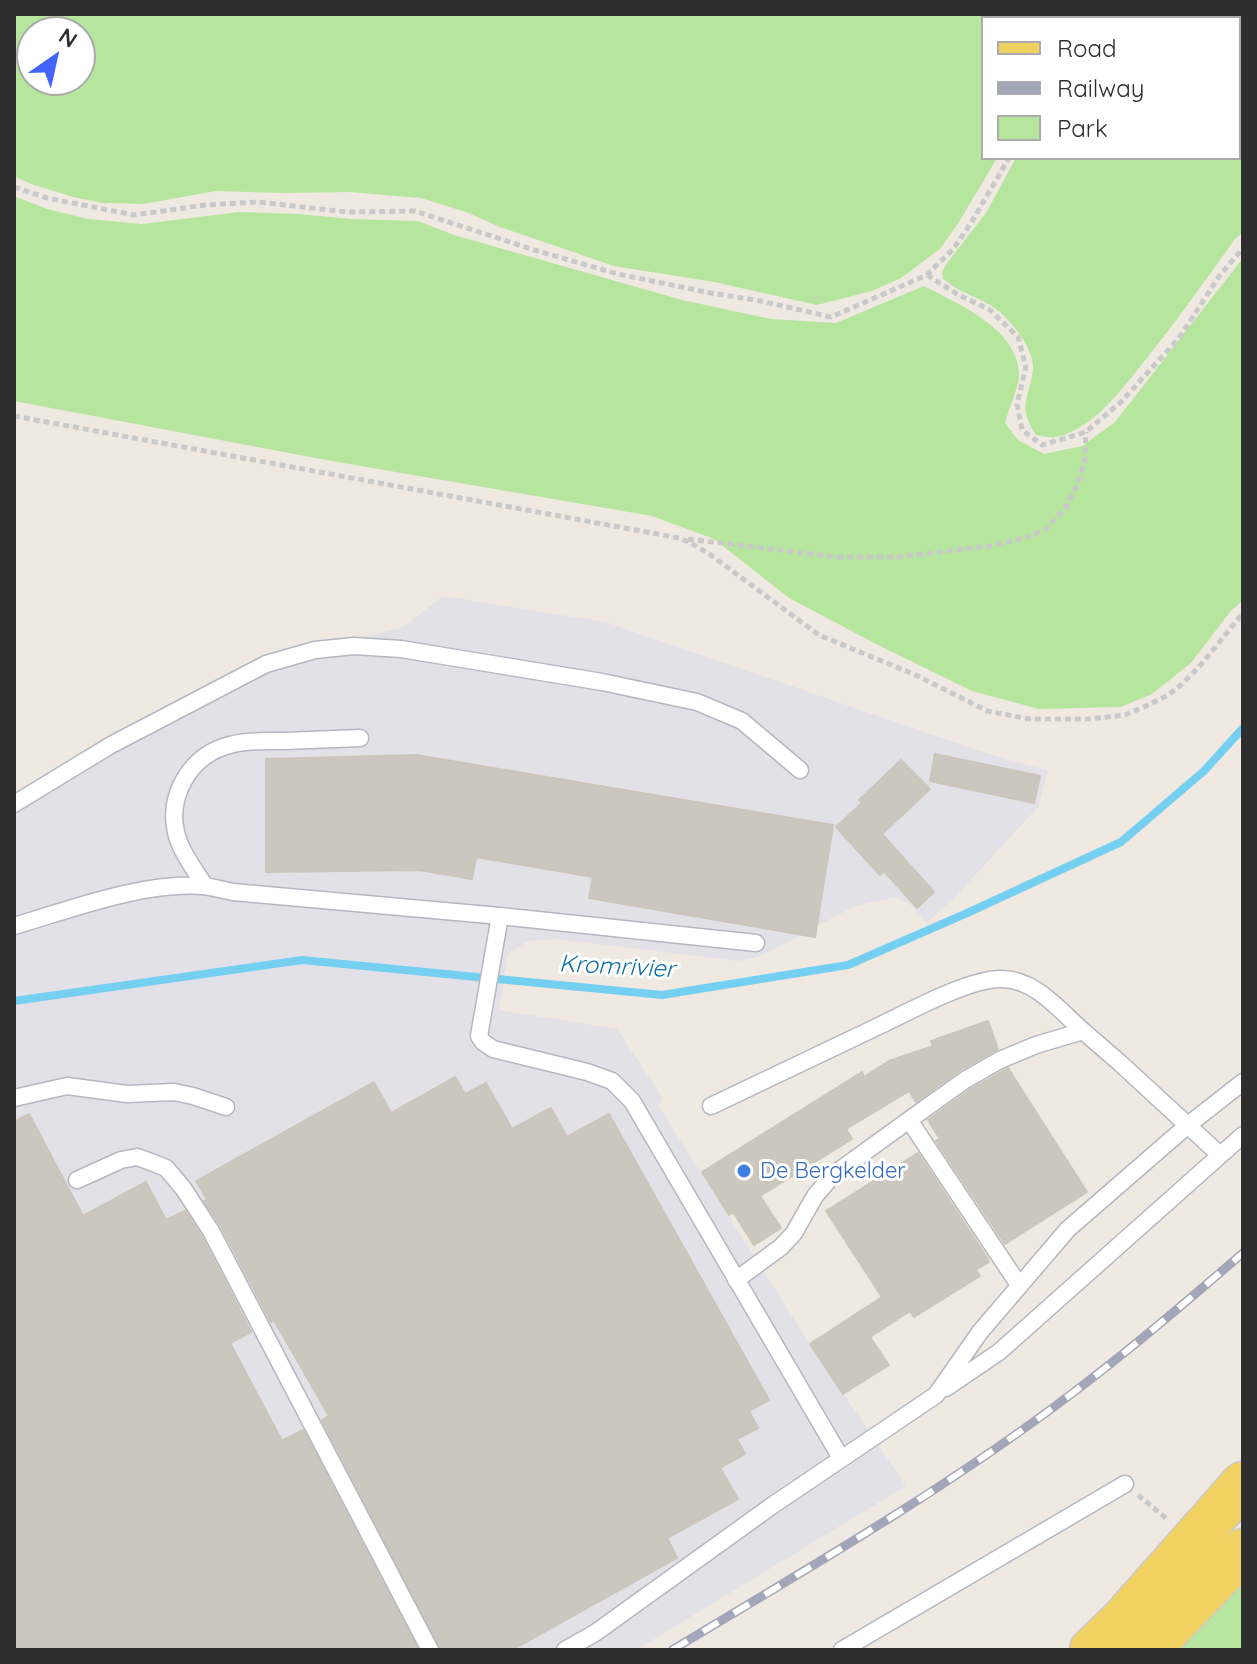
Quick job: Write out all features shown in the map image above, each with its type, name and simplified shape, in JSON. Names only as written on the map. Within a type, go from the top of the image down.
[{"type":"main road","points":[[1092,1650],[1122,1621],[1243,1484]]},
{"type":"main road","points":[[1148,1650],[1243,1551]]},
{"type":"lane","points":[[14,804],[111,745],[266,664],[315,650],[354,646],[432,654],[602,682],[697,702],[742,721],[800,770]]},
{"type":"lane","points":[[205,886],[186,856],[176,832],[175,808],[179,789],[189,771],[202,758],[222,747],[249,742],[360,738]]},
{"type":"lane","points":[[14,926],[141,890],[205,886],[233,892],[756,943]]},
{"type":"lane","points":[[500,916],[479,1036],[493,1049],[612,1081],[632,1101],[841,1458]]},
{"type":"lane","points":[[711,1106],[932,1000],[981,981],[1002,978],[1019,982],[1038,992],[1220,1155]]},
{"type":"lane","points":[[736,1280],[781,1247],[794,1233],[815,1196],[833,1175],[909,1120],[965,1080],[1000,1060],[1083,1031]]},
{"type":"lane","points":[[936,1395],[980,1332],[1068,1229],[1188,1125],[1243,1082]]},
{"type":"lane","points":[[14,1098],[67,1086],[127,1094],[174,1092],[226,1107]]},
{"type":"lane","points":[[909,1120],[1019,1285]]},
{"type":"lane","points":[[565,1650],[595,1633],[841,1458],[999,1352],[1243,1135]]},
{"type":"lane","points":[[77,1180],[121,1160],[137,1157],[166,1168],[183,1188],[211,1231],[430,1650]]},
{"type":"lane","points":[[842,1650],[1125,1484]]},
{"type":"path","points":[[14,187],[47,198],[134,215],[205,205],[258,202],[347,212],[415,211],[618,274],[831,317],[927,275],[954,248],[1008,160]]},
{"type":"path","points":[[927,275],[990,310],[1018,337],[1026,367],[1017,404],[1022,430],[1042,445],[1086,432],[1121,402],[1179,338],[1220,275],[1243,248]]},
{"type":"path","points":[[14,416],[679,538],[851,557],[897,557],[990,546],[1025,538],[1046,529],[1066,507],[1078,483],[1085,458],[1086,432]]},
{"type":"path","points":[[679,538],[708,553],[819,635],[918,676],[987,711],[1029,719],[1113,717],[1148,705],[1182,684],[1243,613]]},
{"type":"path","points":[[1125,1484],[1173,1524]]},
{"type":"shaded area","points":[[443,596],[605,622],[983,752],[1048,771],[1038,807],[927,923],[911,905],[896,897],[855,906],[759,957],[738,961],[557,939],[528,941],[508,954],[499,1010],[617,1029],[662,1097],[659,1107],[810,1344],[906,1486],[636,1650],[14,1650],[14,794],[109,736],[262,661],[403,627]]},
{"type":"green space","points":[[14,14],[1046,14],[981,16],[981,160],[996,160],[940,249],[901,278],[872,291],[817,305],[714,282],[614,266],[421,198],[349,192],[216,191],[143,204],[103,203],[73,197],[14,176]]},
{"type":"green space","points":[[1243,14],[1243,232],[1109,404],[1078,429],[1051,437],[1036,435],[1027,417],[1025,410],[1033,363],[1022,337],[996,309],[949,284],[943,279],[942,272],[986,213],[1015,160],[1241,160],[1241,16],[1064,16]]},
{"type":"green space","points":[[14,196],[47,209],[88,219],[142,224],[239,212],[418,221],[454,235],[682,300],[771,319],[836,323],[924,286],[984,320],[1009,344],[1019,375],[1005,423],[1018,440],[1044,454],[1082,446],[1115,422],[1243,258],[1243,600],[1191,663],[1152,694],[1121,707],[1039,709],[972,691],[878,645],[789,598],[714,539],[652,516],[326,460],[14,401]]},
{"type":"green space","points":[[1243,1568],[1243,1650],[1168,1650]]},
{"type":"building","points":[[935,754],[1040,776],[1034,803],[930,781]]},
{"type":"building","points":[[416,755],[833,825],[815,937],[589,898],[593,877],[476,857],[472,879],[419,870],[266,872],[266,759]]},
{"type":"building","points":[[901,760],[930,789],[882,834],[934,892],[917,908],[884,871],[880,875],[836,827]]},
{"type":"building","points":[[988,1021],[998,1049],[959,1071],[916,1102],[909,1091],[846,1129],[852,1139],[760,1196],[781,1228],[754,1245],[733,1212],[729,1215],[702,1172],[862,1072],[864,1077],[889,1061],[933,1046],[931,1041]]},
{"type":"building","points":[[1008,1068],[1087,1192],[1005,1244],[936,1141],[940,1139],[928,1120],[971,1089]]},
{"type":"building","points":[[455,1077],[465,1094],[486,1083],[512,1129],[551,1108],[567,1137],[609,1114],[769,1400],[749,1411],[758,1428],[737,1439],[745,1454],[720,1468],[738,1499],[667,1538],[677,1558],[512,1650],[441,1650],[322,1420],[329,1416],[274,1320],[271,1322],[196,1181],[374,1082],[391,1113]]},
{"type":"building","points":[[29,1114],[83,1216],[146,1182],[166,1220],[185,1211],[202,1237],[251,1332],[230,1343],[282,1441],[303,1430],[418,1650],[14,1650],[14,1122]]},
{"type":"building","points":[[918,1153],[989,1262],[976,1270],[980,1276],[914,1317],[910,1311],[870,1337],[889,1365],[843,1394],[810,1344],[882,1297],[826,1211]]},
{"type":"waterway","name":"Kromrivier","points":[[14,1001],[302,960],[662,995],[848,965],[1121,842],[1204,771],[1243,728]]},
{"type":"railway","points":[[672,1650],[974,1464],[1114,1361],[1243,1253]]},
{"type":"place","name":"De Bergkelder","points":[[744,1171]]}]
